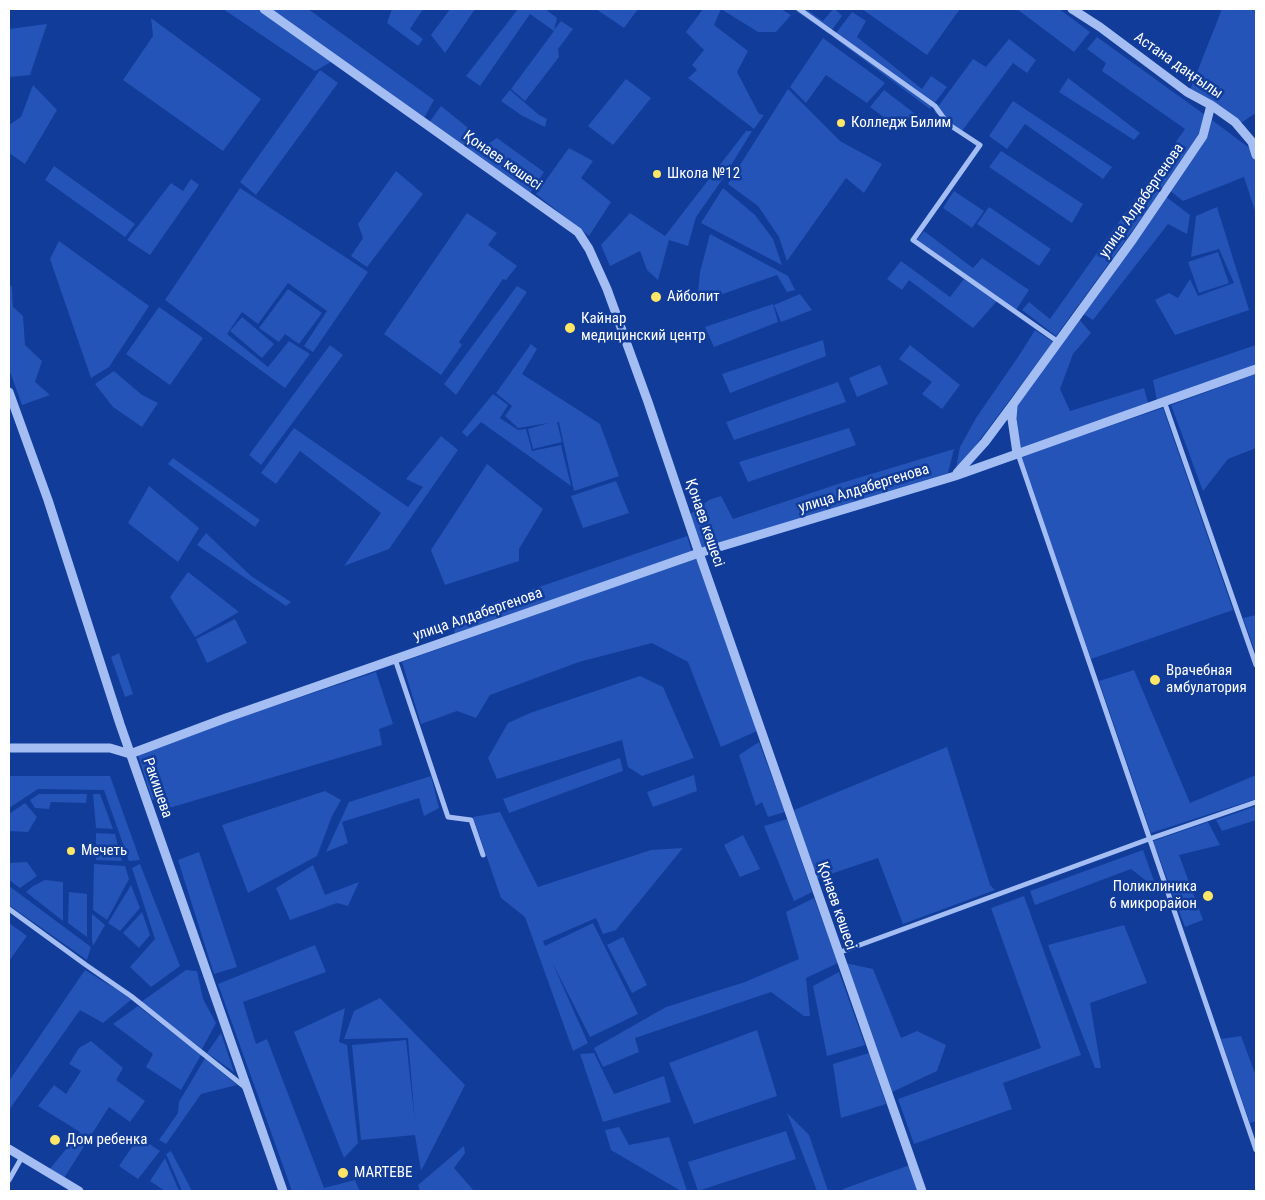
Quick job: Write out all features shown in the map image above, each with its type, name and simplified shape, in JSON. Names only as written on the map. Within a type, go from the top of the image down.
[{"type":"street","name":"Қонаев көшесі","points":[[264,9],[578,232],[589,249],[607,289],[648,402],[922,1191]]},
{"type":"street","points":[[799,9],[935,106],[948,124],[980,145],[913,240],[1057,341]]},
{"type":"street","name":"Астана даңғылы","points":[[1072,9],[1100,27],[1187,92],[1211,105],[1235,122],[1252,142],[1256,155]]},
{"type":"street","name":"улица Алдабергенова","points":[[955,476],[985,442],[1133,239],[1203,136],[1211,105]]},
{"type":"street","name":"улица Алдабергенова","points":[[130,754],[215,722],[699,553],[955,476],[1256,369]]},
{"type":"street","name":"Ракишева","points":[[9,392],[48,500],[130,754],[283,1191]]},
{"type":"street","points":[[1164,401],[1256,665]]},
{"type":"street","points":[[1014,403],[1012,418],[1017,453],[1256,1150]]},
{"type":"street","points":[[394,659],[448,818],[471,820],[483,855]]},
{"type":"street","points":[[9,748],[110,748],[130,754]]},
{"type":"street","points":[[838,953],[1149,838],[1256,802]]},
{"type":"street","points":[[9,909],[131,996],[247,1089]]},
{"type":"street","points":[[9,1149],[79,1191]]},
{"type":"street","points":[[9,1180],[22,1157]]},
{"type":"shaded area","points":[[223,9],[257,9],[331,62],[315,71]]},
{"type":"shaded area","points":[[270,9],[308,9],[434,100],[424,118]]},
{"type":"shaded area","points":[[392,9],[423,9],[410,29],[423,39],[418,46],[387,23]]},
{"type":"shaded area","points":[[450,9],[475,9],[445,53],[431,35]]},
{"type":"shaded area","points":[[518,9],[545,9],[557,18],[554,30],[561,21],[573,29],[558,49],[559,57],[525,101],[511,89],[554,31],[530,14],[480,86],[466,76]]},
{"type":"shaded area","points":[[596,9],[638,9],[624,28]]},
{"type":"shaded area","points":[[703,9],[721,9],[714,25],[748,51],[737,72],[759,114],[764,115],[754,129],[688,78],[697,70],[692,65],[704,50],[686,32]]},
{"type":"shaded area","points":[[721,9],[781,9],[791,15],[776,32],[758,32]]},
{"type":"shaded area","points":[[793,9],[806,9],[823,21],[833,9],[842,16],[829,34]]},
{"type":"shaded area","points":[[862,9],[960,9],[927,55]]},
{"type":"shaded area","points":[[1017,9],[1059,9],[1090,32],[1074,52]]},
{"type":"shaded area","points":[[1222,9],[1256,9],[1256,113],[1236,126],[1190,90]]},
{"type":"shaded area","points":[[852,12],[866,21],[857,37],[922,89],[931,76],[947,87],[930,109],[833,37]]},
{"type":"shaded area","points":[[151,18],[261,99],[223,151],[123,80],[153,36]]},
{"type":"shaded area","points":[[47,24],[30,75],[9,77],[9,29]]},
{"type":"shaded area","points":[[1097,37],[1205,115],[1202,135],[1056,336],[1022,310],[1029,302],[1050,319],[1185,129],[1102,71],[1106,63],[1087,49]]},
{"type":"shaded area","points":[[823,38],[885,83],[867,103],[826,75],[806,103],[790,87]]},
{"type":"shaded area","points":[[1009,39],[1036,60],[1027,73],[1013,63],[962,131],[934,112],[973,59],[986,67]]},
{"type":"shaded area","points":[[320,70],[338,83],[256,195],[240,182]]},
{"type":"shaded area","points":[[1068,78],[1140,133],[1134,140],[1059,92]]},
{"type":"shaded area","points":[[626,79],[651,98],[613,145],[588,126]]},
{"type":"shaded area","points":[[33,85],[57,110],[25,164],[9,153],[9,125],[21,117]]},
{"type":"shaded area","points":[[788,89],[840,141],[882,164],[864,193],[846,178],[787,261],[779,237],[758,206],[728,184]]},
{"type":"shaded area","points":[[510,90],[539,115],[547,119],[545,127],[521,115],[501,101]]},
{"type":"shaded area","points":[[884,90],[914,113],[901,130],[870,107]]},
{"type":"shaded area","points":[[1013,101],[1112,167],[1103,179],[1025,124],[1007,149],[989,136]]},
{"type":"shaded area","points":[[441,106],[488,144],[497,138],[544,172],[529,195],[428,124]]},
{"type":"shaded area","points":[[1212,120],[1252,150],[1256,162],[1256,214],[1244,177],[1183,201],[1169,190],[1207,138]]},
{"type":"shaded area","points":[[746,131],[752,131],[722,180],[696,217],[688,246],[669,240],[658,280],[647,270],[640,251],[610,266],[601,245],[630,213],[665,236]]},
{"type":"shaded area","points":[[569,148],[593,161],[581,178],[611,202],[589,236],[536,194]]},
{"type":"shaded area","points":[[1001,151],[1083,204],[1072,223],[989,167]]},
{"type":"shaded area","points":[[54,166],[135,224],[125,237],[45,180]]},
{"type":"shaded area","points":[[396,171],[423,194],[367,267],[351,256],[363,238],[358,224]]},
{"type":"shaded area","points":[[191,179],[199,185],[150,255],[127,240],[171,183],[183,191]]},
{"type":"shaded area","points":[[240,188],[368,272],[313,352],[304,346],[327,311],[288,283],[258,324],[242,312],[227,334],[268,367],[289,341],[310,354],[285,388],[165,300]]},
{"type":"shaded area","points":[[723,188],[755,215],[773,239],[782,265],[701,223]]},
{"type":"shaded area","points":[[954,191],[984,211],[972,228],[943,208]]},
{"type":"shaded area","points":[[1165,196],[1190,215],[1187,234],[1168,224],[1093,320],[1080,312]]},
{"type":"shaded area","points":[[989,207],[1051,249],[1039,266],[977,224]]},
{"type":"shaded area","points":[[1217,207],[1249,310],[1175,335],[1155,300],[1169,293],[1178,298],[1190,279],[1198,296],[1234,283],[1219,249],[1191,257],[1196,216]]},
{"type":"shaded area","points":[[467,213],[497,233],[488,245],[517,266],[506,280],[503,279],[459,342],[462,345],[441,375],[384,334]]},
{"type":"shaded area","points":[[924,231],[973,268],[982,258],[1029,290],[1016,310],[917,240]]},
{"type":"shaded area","points":[[710,234],[788,276],[795,290],[787,292],[777,275],[697,303],[700,272]]},
{"type":"shaded area","points":[[59,241],[149,306],[109,367],[91,378],[50,259]]},
{"type":"shaded area","points":[[1218,252],[1229,283],[1199,293],[1188,262]]},
{"type":"shaded area","points":[[901,261],[950,297],[964,279],[997,301],[973,328],[909,280],[902,290],[887,279]]},
{"type":"shaded area","points":[[9,284],[12,287],[13,307],[23,316],[25,345],[42,361],[35,382],[50,395],[22,405],[9,369]]},
{"type":"shaded area","points":[[517,286],[527,292],[456,395],[444,384]]},
{"type":"shaded area","points":[[288,289],[322,313],[299,344],[285,334],[279,342],[259,328]]},
{"type":"shaded area","points":[[800,294],[812,310],[781,322],[774,305]]},
{"type":"shaded area","points":[[773,304],[778,322],[714,347],[705,327]]},
{"type":"shaded area","points":[[159,307],[203,338],[170,385],[126,354]]},
{"type":"shaded area","points":[[242,317],[274,344],[262,358],[230,331]]},
{"type":"shaded area","points":[[1078,318],[1091,333],[1073,354],[1060,389],[1070,411],[1144,388],[1148,403],[1019,450],[1016,405]]},
{"type":"shaded area","points":[[1035,330],[1053,342],[955,473],[960,447],[976,418]]},
{"type":"shaded area","points":[[823,340],[826,356],[730,393],[722,374]]},
{"type":"shaded area","points":[[531,344],[537,349],[522,374],[600,424],[619,476],[574,491],[559,422],[557,422],[562,442],[533,449],[528,429],[549,423],[518,428],[505,416],[512,406],[496,393]]},
{"type":"shaded area","points":[[330,345],[343,355],[261,465],[249,455]]},
{"type":"shaded area","points":[[910,345],[960,385],[942,409],[922,394],[932,382],[899,359]]},
{"type":"shaded area","points":[[1256,345],[1256,366],[1157,401],[1153,380]]},
{"type":"shaded area","points":[[880,365],[888,384],[857,397],[849,378]]},
{"type":"shaded area","points":[[114,371],[142,395],[158,403],[142,427],[113,407],[95,384]]},
{"type":"shaded area","points":[[1256,374],[1256,448],[1228,459],[1203,491],[1171,405]]},
{"type":"shaded area","points":[[838,382],[846,402],[734,440],[726,422]]},
{"type":"shaded area","points":[[493,394],[508,405],[500,418],[518,430],[526,429],[532,451],[561,445],[571,486],[481,422],[467,437],[462,432]]},
{"type":"shaded area","points":[[1163,408],[1233,610],[1091,659],[1021,456]]},
{"type":"shaded area","points":[[294,428],[408,507],[423,487],[406,479],[441,436],[458,450],[389,549],[344,566],[381,513],[300,451],[276,484],[261,473]]},
{"type":"shaded area","points":[[849,428],[856,445],[748,482],[739,462]]},
{"type":"shaded area","points":[[954,449],[948,473],[853,504],[702,548],[689,515],[709,500],[721,496],[733,519],[838,484]]},
{"type":"shaded area","points":[[173,458],[260,520],[255,527],[168,464]]},
{"type":"shaded area","points":[[487,464],[543,509],[519,549],[519,561],[445,585],[431,550]]},
{"type":"shaded area","points":[[616,481],[629,513],[583,528],[571,496]]},
{"type":"shaded area","points":[[149,486],[199,528],[178,562],[128,523]]},
{"type":"shaded area","points":[[206,533],[251,576],[291,602],[286,606],[197,545]]},
{"type":"shaded area","points":[[687,536],[692,552],[455,635],[452,617]]},
{"type":"shaded area","points":[[696,558],[757,731],[721,747],[688,662],[652,643],[579,662],[490,695],[476,718],[457,711],[421,724],[402,662]]},
{"type":"shaded area","points":[[188,572],[239,612],[195,637],[170,597]]},
{"type":"shaded area","points":[[1256,615],[1256,654],[1243,618]]},
{"type":"shaded area","points":[[235,619],[247,643],[207,663],[196,639]]},
{"type":"shaded area","points":[[119,653],[133,694],[125,697],[111,657]]},
{"type":"shaded area","points":[[1134,670],[1190,803],[1256,775],[1256,799],[1151,833],[1099,681]]},
{"type":"shaded area","points":[[376,672],[393,724],[379,729],[382,745],[169,808],[165,796],[152,800],[137,752]]},
{"type":"shaded area","points":[[640,676],[663,687],[694,758],[642,776],[628,767],[622,740],[497,779],[488,758],[508,723],[530,713]]},
{"type":"shaded area","points":[[759,742],[785,812],[768,817],[762,802],[756,806],[739,755]]},
{"type":"shaded area","points":[[947,747],[990,885],[995,890],[903,924],[878,858],[816,879],[794,810]]},
{"type":"shaded area","points":[[620,758],[623,771],[509,813],[503,799]]},
{"type":"shaded area","points":[[694,775],[697,791],[653,807],[647,792]]},
{"type":"shaded area","points":[[9,776],[110,776],[140,860],[129,861],[104,790],[38,789],[9,808]]},
{"type":"shaded area","points":[[431,776],[439,808],[424,816],[419,798],[342,822],[348,843],[326,852],[349,802]]},
{"type":"shaded area","points":[[325,791],[341,800],[332,816],[317,856],[248,893],[222,825]]},
{"type":"shaded area","points":[[39,794],[87,794],[86,803],[51,802],[49,809],[35,808],[30,800]]},
{"type":"shaded area","points":[[93,794],[100,794],[113,829],[96,828]]},
{"type":"shaded area","points":[[25,803],[37,817],[28,832],[9,831],[9,814]]},
{"type":"shaded area","points":[[1256,806],[1256,820],[1222,831],[1216,820]]},
{"type":"shaded area","points":[[500,812],[538,887],[651,850],[683,848],[616,930],[603,934],[596,918],[543,941],[545,946],[593,923],[638,1014],[590,1037],[552,962],[588,1043],[573,1051],[525,917],[501,898],[473,817]]},
{"type":"shaded area","points":[[787,819],[812,892],[794,901],[764,826]]},
{"type":"shaded area","points":[[1208,822],[1220,845],[1179,855],[1203,920],[1185,927],[1153,841]]},
{"type":"shaded area","points":[[96,833],[115,834],[122,861],[96,860]]},
{"type":"shaded area","points":[[743,835],[760,869],[740,877],[724,845]]},
{"type":"shaded area","points":[[1143,850],[1157,889],[1131,869],[1035,905],[1030,891]]},
{"type":"shaded area","points":[[199,852],[237,967],[214,974],[178,860]]},
{"type":"shaded area","points":[[27,862],[37,876],[20,888],[9,880],[9,863]]},
{"type":"shaded area","points":[[94,864],[125,866],[129,879],[107,920],[93,910]]},
{"type":"shaded area","points":[[140,864],[180,966],[151,987],[130,967],[155,939],[132,868]]},
{"type":"shaded area","points":[[313,865],[325,895],[359,882],[348,906],[337,903],[290,920],[276,888]]},
{"type":"shaded area","points":[[45,880],[63,882],[63,921],[26,892]]},
{"type":"shaded area","points":[[131,885],[140,908],[120,931],[108,923]]},
{"type":"shaded area","points":[[9,886],[91,947],[87,960],[9,905]]},
{"type":"shaded area","points":[[69,892],[87,894],[87,937],[68,923]]},
{"type":"shaded area","points":[[1024,896],[1081,1055],[1003,1083],[1012,1109],[914,1144],[898,1099],[1041,1048],[991,908]]},
{"type":"shaded area","points":[[814,898],[838,963],[806,978],[810,1016],[804,1016],[771,992],[635,1038],[639,1052],[603,1067],[594,1048],[666,1007],[745,982],[799,959],[786,912]]},
{"type":"shaded area","points":[[142,912],[150,935],[139,948],[123,933]]},
{"type":"shaded area","points":[[92,914],[105,925],[93,946],[92,940]]},
{"type":"shaded area","points":[[9,923],[27,936],[9,961]]},
{"type":"shaded area","points":[[1124,925],[1147,983],[1090,1003],[1101,1068],[1095,1068],[1048,945]]},
{"type":"shaded area","points":[[623,937],[647,985],[632,993],[607,945]]},
{"type":"shaded area","points":[[315,945],[326,972],[243,1002],[256,1044],[267,1039],[324,1188],[355,1180],[359,1190],[356,1191],[292,1191],[218,984]]},
{"type":"shaded area","points":[[845,963],[873,969],[901,1038],[917,1031],[946,1045],[937,1071],[890,1093]]},
{"type":"shaded area","points":[[85,970],[132,999],[103,1023],[80,1010],[9,1110],[9,1081]]},
{"type":"shaded area","points":[[186,970],[197,971],[203,999],[216,1023],[202,1049],[141,1002]]},
{"type":"shaded area","points":[[839,972],[865,1045],[827,1056],[813,986]]},
{"type":"shaded area","points":[[380,998],[465,1085],[421,1171],[415,1135],[361,1140],[352,1045],[406,1040],[415,1122],[408,1038],[344,1039],[354,1011]]},
{"type":"shaded area","points":[[138,1006],[201,1055],[181,1090],[146,1067],[153,1054],[113,1024]]},
{"type":"shaded area","points":[[345,1008],[339,1042],[347,1045],[358,1143],[344,1158],[294,1032]]},
{"type":"shaded area","points":[[757,1030],[777,1096],[694,1124],[669,1063]]},
{"type":"shaded area","points":[[221,1033],[234,1072],[207,1053]]},
{"type":"shaded area","points":[[1241,1036],[1256,1076],[1256,1121],[1250,1123],[1221,1039]]},
{"type":"shaded area","points":[[91,1041],[123,1068],[116,1080],[145,1101],[130,1122],[109,1107],[64,1178],[49,1170],[80,1132],[38,1106],[54,1085],[66,1094],[81,1071],[69,1064],[79,1048]]},
{"type":"shaded area","points":[[594,1053],[614,1094],[664,1076],[671,1102],[603,1122],[580,1054]]},
{"type":"shaded area","points":[[869,1053],[886,1104],[841,1118],[833,1064]]},
{"type":"shaded area","points":[[205,1058],[237,1085],[201,1094],[166,1144],[159,1140],[178,1113],[179,1102]]},
{"type":"shaded area","points":[[787,1113],[809,1135],[828,1191],[817,1191]]},
{"type":"shaded area","points":[[619,1127],[629,1145],[669,1137],[687,1191],[681,1191],[611,1150],[605,1130]]},
{"type":"shaded area","points":[[786,1131],[796,1159],[698,1191],[688,1162]]},
{"type":"shaded area","points":[[139,1137],[160,1151],[138,1179],[119,1166]]},
{"type":"shaded area","points":[[464,1146],[465,1153],[454,1168],[474,1191],[420,1191],[418,1185]]},
{"type":"shaded area","points":[[171,1151],[192,1191],[182,1191],[166,1154]]},
{"type":"shaded area","points":[[165,1158],[179,1191],[165,1191],[150,1181]]},
{"type":"shaded area","points":[[910,1165],[919,1191],[844,1191],[843,1189]]},
{"type":"place","name":"Колледж Билим","points":[[841,123]]},
{"type":"place","name":"Школа №12","points":[[657,174]]},
{"type":"place","name":"Айболит","points":[[656,297]]},
{"type":"place","name":"Кайнар медицинский центр","points":[[570,328]]},
{"type":"place","name":"Врачебная амбулатория","points":[[1155,680]]},
{"type":"place","name":"Мечеть","points":[[71,851]]},
{"type":"place","name":"Поликлиника 6 микрорайон","points":[[1208,896]]},
{"type":"place","name":"Дом ребенка","points":[[55,1140]]},
{"type":"place","name":"MARTEBE","points":[[343,1173]]}]
